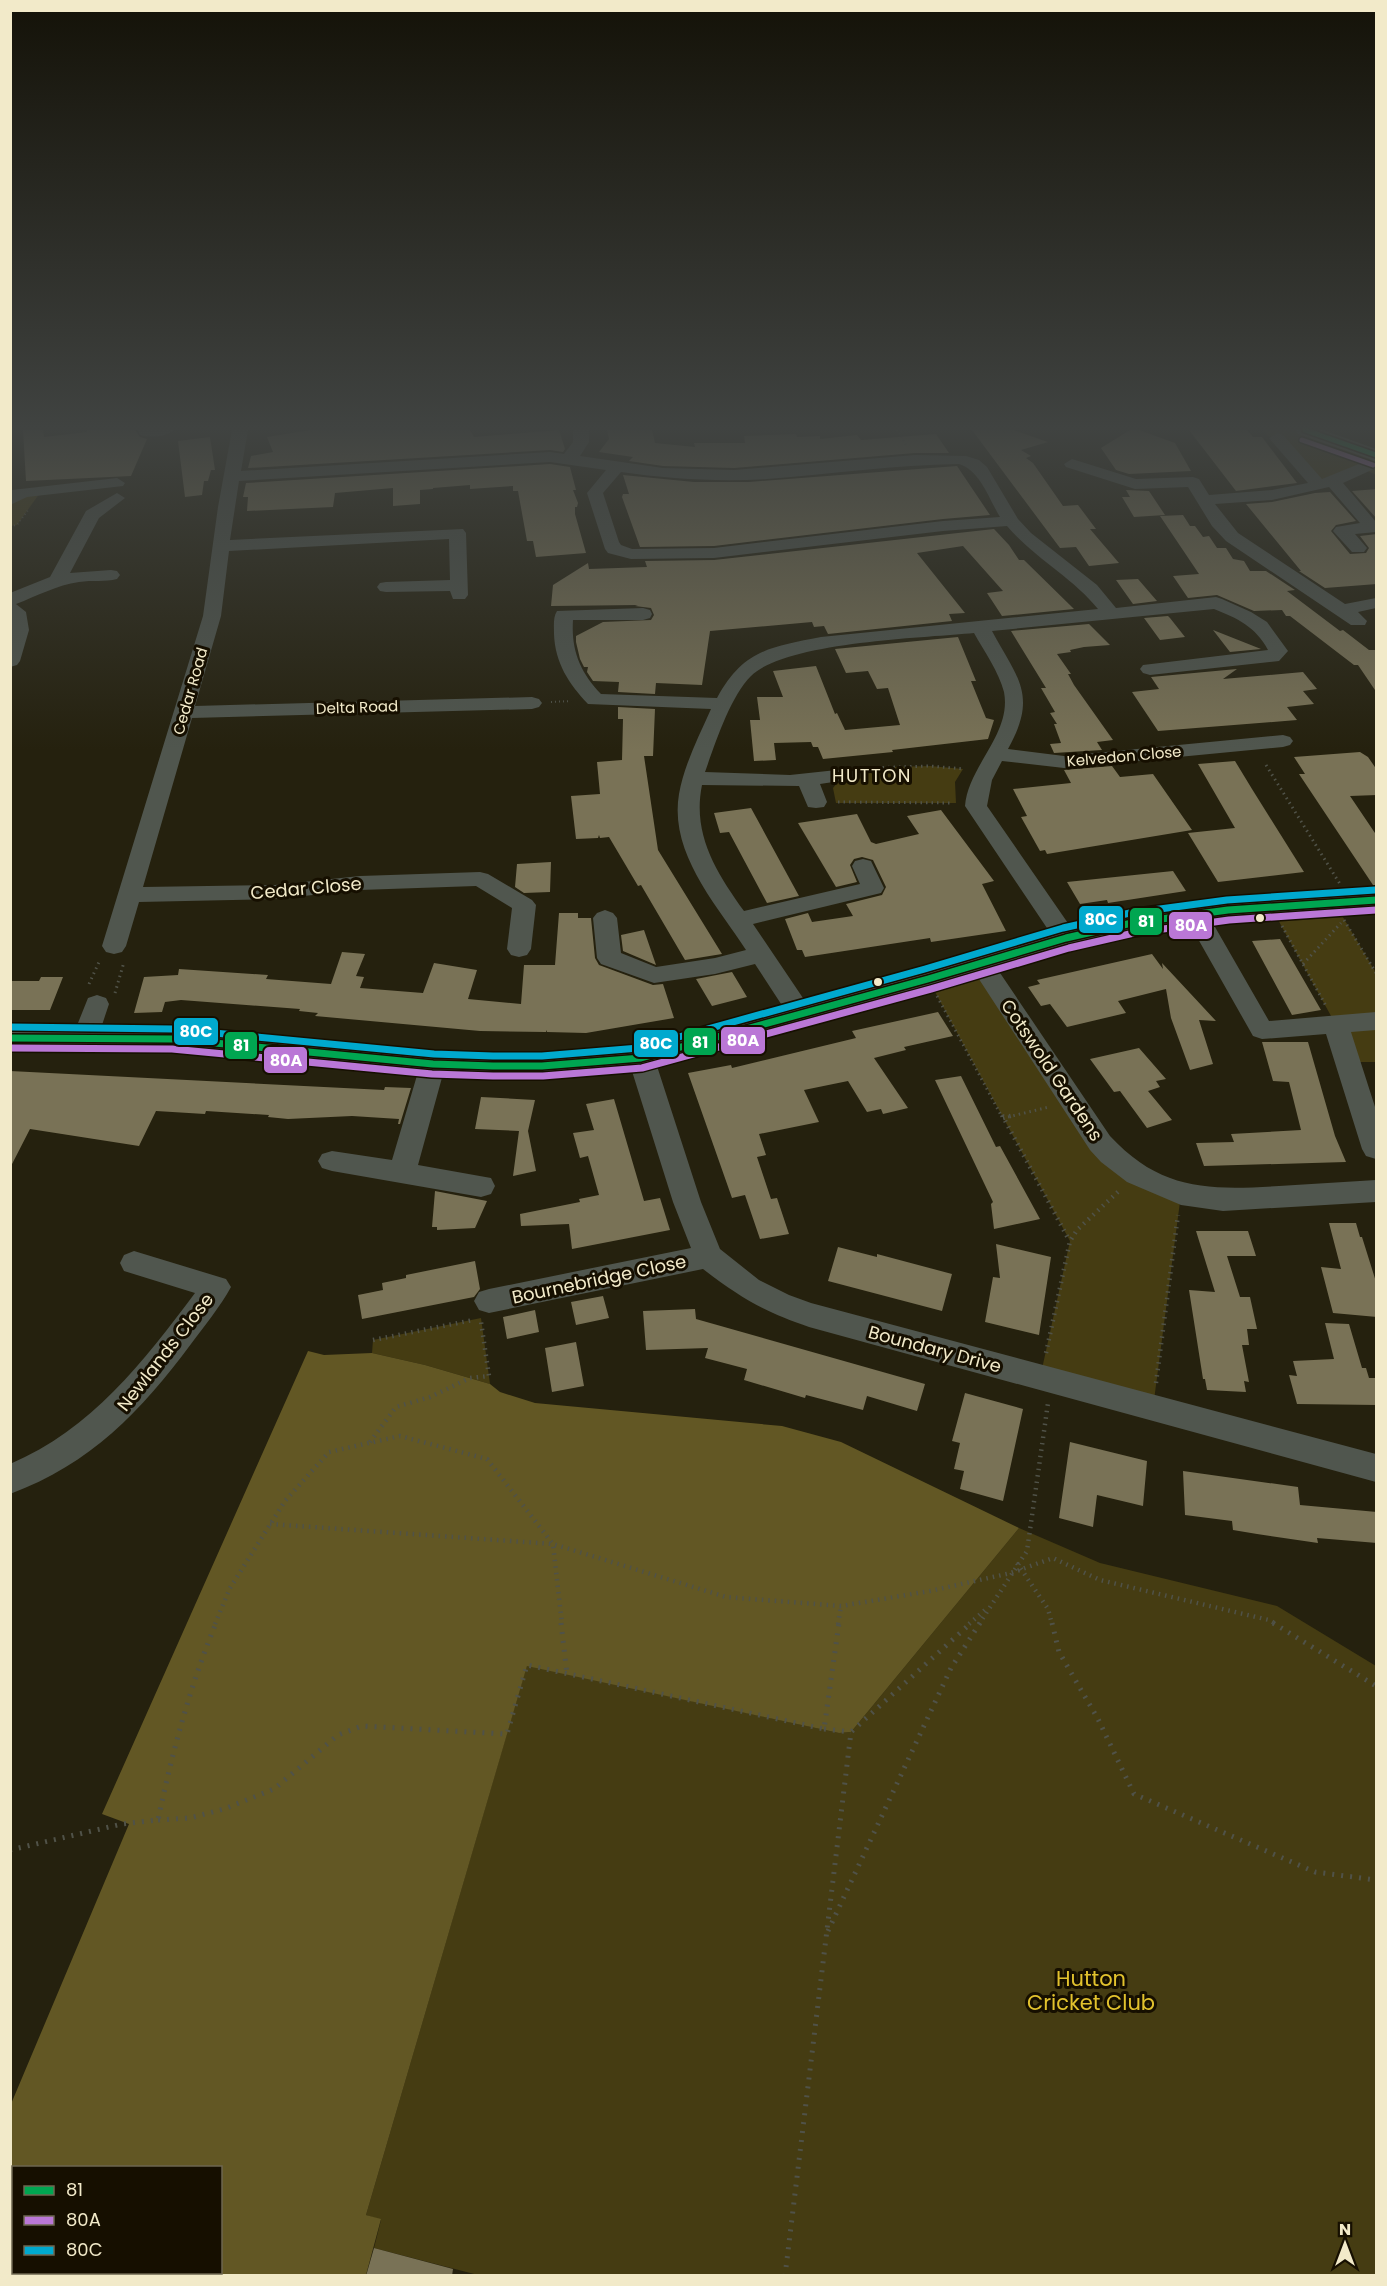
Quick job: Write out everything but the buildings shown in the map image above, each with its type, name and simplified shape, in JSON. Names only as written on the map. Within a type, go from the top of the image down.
[{"type":"street","points":[[57,581],[81,537]]},
{"type":"street","name":"Cedar Road","points":[[111,954],[131,895],[212,616],[223,537]]},
{"type":"street","points":[[222,546],[390,537]]},
{"type":"street","points":[[386,587],[459,590],[457,537]]},
{"type":"street","points":[[608,537],[614,549],[631,554],[714,553],[852,537]]},
{"type":"street","points":[[1027,537],[1091,589],[1113,614]]},
{"type":"street","points":[[1232,537],[1351,616],[1377,603]]},
{"type":"street","points":[[1347,537],[1358,548]]},
{"type":"street","points":[[10,600],[57,581],[80,576],[111,575]]},
{"type":"street","points":[[801,1013],[703,867],[694,845],[688,810],[693,778],[723,705],[734,683],[746,667],[776,652],[821,643],[1216,603],[1249,617],[1267,630],[1278,651],[1272,657],[1150,669]]},
{"type":"street","points":[[10,608],[17,612],[20,630],[10,661]]},
{"type":"street","points":[[643,614],[564,615],[563,649],[571,669],[596,700],[704,702],[723,705]]},
{"type":"street","points":[[981,628],[1014,694],[1008,730],[998,754],[978,789],[975,802],[984,819],[1066,938]]},
{"type":"street","name":"Delta Road","points":[[183,712],[532,703]]},
{"type":"street","name":"Kelvedon Close","points":[[998,754],[1064,762],[1283,741]]},
{"type":"street","points":[[1252,744],[1266,765]]},
{"type":"street","points":[[693,778],[756,781],[846,775]]},
{"type":"street","points":[[807,779],[816,802]]},
{"type":"street","points":[[738,920],[873,888],[863,866]]},
{"type":"street","name":"Cedar Close","points":[[131,895],[275,892],[360,883],[480,879],[524,906],[519,949]]},
{"type":"street","points":[[10,1038],[173,1039],[433,1064],[542,1066],[641,1058],[928,979],[1066,938],[1132,923],[1271,907],[1343,908],[1377,900]]},
{"type":"street","points":[[1196,915],[1262,1030],[1377,1021]]},
{"type":"street","points":[[605,918],[609,958],[654,975],[716,966],[761,954]]},
{"type":"street","name":"Cotswold Gardens","points":[[981,963],[1100,1143],[1111,1155],[1137,1175],[1181,1194],[1223,1200],[1377,1191]]},
{"type":"street","points":[[85,1037],[98,1002]]},
{"type":"street","points":[[1336,1025],[1377,1149]]},
{"type":"street","points":[[641,1058],[687,1202],[708,1256]]},
{"type":"street","points":[[402,1172],[433,1064]]},
{"type":"street","points":[[332,1161],[481,1186]]},
{"type":"street","name":"Bournebridge Close","points":[[489,1301],[708,1256]]},
{"type":"street","name":"Boundary Drive","points":[[708,1256],[749,1288],[789,1308],[1040,1378],[1377,1467]]},
{"type":"street","name":"Newlands Close","points":[[10,1480],[33,1472],[88,1437],[114,1416],[141,1388],[216,1287],[134,1263]]},
{"type":"path","points":[[532,703],[596,700]]},
{"type":"path","points":[[1266,765],[1377,974]]},
{"type":"path","points":[[846,775],[860,768],[930,766],[986,772]]},
{"type":"path","points":[[816,802],[975,802]]},
{"type":"path","points":[[1271,907],[1336,1025]]},
{"type":"path","points":[[1303,964],[1343,908]]},
{"type":"path","points":[[111,954],[124,961],[114,999],[98,1002],[83,999],[98,962],[111,954]]},
{"type":"path","points":[[928,979],[1070,1241]]},
{"type":"path","points":[[1003,1118],[1072,1102]]},
{"type":"path","points":[[828,1930],[951,1668],[1017,1563],[1027,1551],[1049,1401],[1040,1378],[1070,1241],[1077,1230],[1137,1175]]},
{"type":"path","points":[[1153,1408],[1181,1194]]},
{"type":"path","points":[[369,1443],[396,1407],[430,1396],[470,1378],[489,1376],[481,1318],[373,1340]]},
{"type":"path","points":[[158,1820],[170,1764],[202,1656],[230,1588],[285,1501],[329,1452],[400,1436],[487,1459],[553,1544],[567,1674]]},
{"type":"path","points":[[270,1524],[553,1544],[726,1597],[841,1606],[930,1591],[1011,1573],[1053,1558],[1100,1580],[1269,1620],[1377,1686]]},
{"type":"path","points":[[1017,1563],[1048,1609],[1059,1652],[1098,1719],[1134,1794],[1315,1872],[1377,1880]]},
{"type":"path","points":[[10,1850],[122,1824],[190,1818],[224,1809],[274,1789],[338,1735],[362,1726],[507,1734],[527,1665],[839,1733],[851,1732],[991,1604]]},
{"type":"path","points":[[824,1729],[841,1606]]},
{"type":"path","points":[[785,2276],[851,1732]]},
{"type":"green space","points":[[930,766],[963,769],[955,782],[956,803],[836,803],[833,788],[837,783],[863,778],[860,768]]},
{"type":"green space","points":[[1334,902],[1376,973],[1376,1062],[1348,1062],[1336,1025],[1271,907]]},
{"type":"green space","points":[[981,963],[1100,1143],[1181,1194],[1153,1408],[1040,1378],[1070,1241],[928,979]]},
{"type":"green space","points":[[481,1318],[490,1384],[425,1365],[372,1353],[373,1340]]},
{"type":"green space","name":"Hutton Cricket Club","points":[[1019,1528],[1100,1563],[1277,1606],[1376,1666],[1376,2275],[478,2275],[374,2248],[381,2220],[366,2215],[527,1665],[839,1733],[851,1732]]},
{"type":"shaded area","points":[[308,1351],[324,1355],[372,1353],[425,1365],[490,1384],[500,1392],[535,1403],[782,1426],[841,1442],[1019,1528],[851,1732],[839,1733],[527,1666],[366,2215],[381,2219],[366,2275],[11,2276],[11,2104],[129,1824],[102,1814]]},
{"type":"transit line","name":"80C","points":[[10,1027],[173,1029],[434,1054],[493,1056],[542,1056],[639,1048],[925,969],[1063,928],[1130,913],[1227,900],[1375,890]]},
{"type":"transit line","name":"81","points":[[10,1038],[173,1039],[433,1064],[493,1066],[542,1066],[641,1058],[928,979],[1066,938],[1132,923],[1228,910],[1376,900]]},
{"type":"transit line","name":"80A","points":[[10,1048],[172,1049],[432,1074],[493,1076],[543,1076],[642,1068],[931,989],[1069,948],[1134,933],[1229,920],[1376,910]]},
{"type":"district","name":"HUTTON","points":[[872,775]]}]
